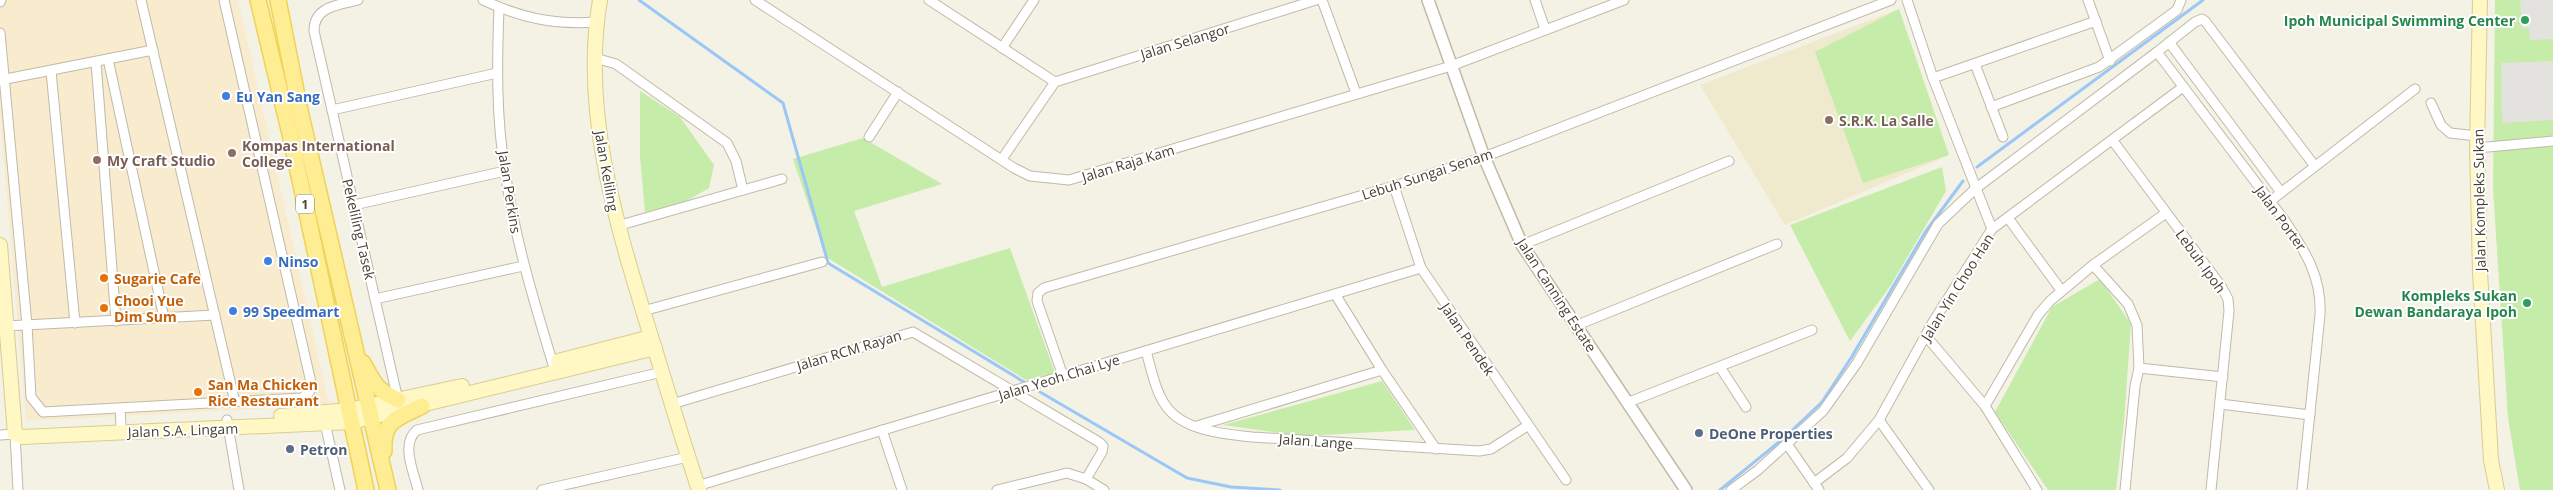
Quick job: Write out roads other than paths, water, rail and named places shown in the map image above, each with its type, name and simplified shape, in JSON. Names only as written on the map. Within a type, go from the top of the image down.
[{"type":"main road","name":"1","points":[[258,0],[360,414],[386,485]]},
{"type":"main road","name":"1","points":[[278,0],[354,346],[366,490]]},
{"type":"main road","name":"Jalan Keliling","points":[[600,0],[596,22],[596,104],[617,226],[698,488]]},
{"type":"main road","name":"Jalan Kompleks Sukan","points":[[2480,0],[2477,142],[2480,272],[2491,460],[2497,490]]},
{"type":"main road","points":[[0,252],[15,434]]},
{"type":"main road","points":[[360,414],[422,406],[554,367],[653,342]]},
{"type":"main road","points":[[354,346],[376,386],[385,394],[398,400]]},
{"type":"main road","points":[[360,414],[398,400],[554,367]]},
{"type":"main road","points":[[386,485],[385,430],[392,422],[422,406]]},
{"type":"main road","name":"Jalan S.A. Lingam","points":[[15,434],[21,431],[121,426],[325,423],[360,414]]},
{"type":"main road","name":"Jalan S.A. Lingam","points":[[15,434],[22,437],[360,414]]},
{"type":"street","points":[[140,0],[235,402]]},
{"type":"street","points":[[0,33],[28,325],[31,397],[43,412],[120,410],[301,398],[308,394],[312,387],[224,0]]},
{"type":"street","name":"Pekeliling Tasek","points":[[358,0],[326,9],[319,13],[314,21],[314,31],[398,400]]},
{"type":"street","points":[[483,0],[500,8],[543,22],[596,22]]},
{"type":"street","name":"Jalan Raja Kam","points":[[755,0],[1030,176],[1069,180],[1451,66],[1624,0]]},
{"type":"street","points":[[929,0],[1054,82],[1002,159]]},
{"type":"street","points":[[1002,48],[1034,0]]},
{"type":"street","name":"Jalan Selangor","points":[[1054,82],[1316,0]]},
{"type":"street","points":[[1322,0],[1356,93]]},
{"type":"street","name":"Jalan Canning Estate","points":[[1428,0],[1484,157],[1522,245],[1575,326],[1629,402],[1686,490]]},
{"type":"street","points":[[1535,0],[1545,29]]},
{"type":"street","name":"Lebuh Sungai Senam","points":[[1063,376],[1037,301],[1041,290],[1394,186],[1484,157],[1891,0]]},
{"type":"street","points":[[1907,0],[1933,78],[1992,229]]},
{"type":"street","points":[[2088,0],[2110,61]]},
{"type":"street","points":[[1991,107],[2099,67],[2110,61],[2177,10],[2181,0]]},
{"type":"street","name":"Jalan Perkins","points":[[500,8],[497,73],[504,170],[523,266],[554,367]]},
{"type":"street","points":[[1731,490],[1787,444],[1823,411],[1857,363],[1938,224],[1975,189],[2198,20],[2205,21],[2314,166]]},
{"type":"street","points":[[1933,78],[2096,21]]},
{"type":"street","points":[[2169,42],[2280,191]]},
{"type":"street","points":[[3,80],[153,50]]},
{"type":"street","name":"Jalan Porter","points":[[2157,52],[2304,249],[2319,285],[2320,315],[2302,490]]},
{"type":"street","points":[[595,58],[616,64],[727,143],[736,161],[743,190]]},
{"type":"street","points":[[108,59],[164,318]]},
{"type":"street","points":[[96,62],[116,321]]},
{"type":"street","points":[[1975,64],[2003,137]]},
{"type":"street","points":[[51,71],[75,323]]},
{"type":"street","points":[[332,110],[497,73]]},
{"type":"street","name":"Jalan Yin Choo Han","points":[[1817,487],[1847,458],[1879,420],[1926,336],[1992,229],[2113,141],[2183,87]]},
{"type":"street","points":[[2269,202],[2280,191],[2416,89]]},
{"type":"street","points":[[870,136],[898,92]]},
{"type":"street","points":[[2431,103],[2441,125],[2450,134],[2477,142],[2553,141]]},
{"type":"street","name":"Lebuh Ipoh","points":[[2113,141],[2221,286],[2228,299],[2229,311],[2211,490]]},
{"type":"street","points":[[1522,245],[1729,161]]},
{"type":"street","points":[[354,205],[504,170]]},
{"type":"street","points":[[617,226],[782,179]]},
{"type":"street","name":"Jalan Pendek","points":[[1394,186],[1421,268],[1527,426],[1566,480]]},
{"type":"street","points":[[1985,406],[2038,314],[2061,290],[2166,213]]},
{"type":"street","points":[[2008,218],[2061,290]]},
{"type":"street","points":[[1575,326],[1777,244]]},
{"type":"street","points":[[643,311],[822,262]]},
{"type":"street","points":[[2094,265],[2134,313],[2139,337],[2139,368],[2134,386],[2124,490]]},
{"type":"street","points":[[375,299],[523,266]]},
{"type":"street","name":"Jalan Yeoh Chai Lye","points":[[698,488],[882,430],[1421,268]]},
{"type":"street","points":[[1334,294],[1382,370],[1436,449]]},
{"type":"street","points":[[6,326],[214,315]]},
{"type":"street","points":[[1629,402],[1720,368],[1812,330]]},
{"type":"street","name":"Jalan RCM Rayan","points":[[672,404],[911,332],[1015,390],[1101,444],[1102,452],[1086,479]]},
{"type":"street","points":[[1926,336],[1985,406],[2036,490]]},
{"type":"street","name":"Jalan Lange","points":[[1146,351],[1166,407],[1174,414],[1197,426],[1219,433],[1252,437],[1479,451],[1491,448],[1527,426]]},
{"type":"street","points":[[1720,368],[1746,407]]},
{"type":"street","points":[[2139,368],[2223,377]]},
{"type":"street","points":[[1197,426],[1382,370]]},
{"type":"street","points":[[418,490],[408,444],[412,434],[417,430],[662,372]]},
{"type":"street","points":[[2220,404],[2310,415]]},
{"type":"street","points":[[120,410],[121,426]]},
{"type":"street","points":[[1879,420],[1929,490]]},
{"type":"street","points":[[325,423],[340,490]]},
{"type":"street","points":[[228,424],[239,490]]},
{"type":"street","points":[[882,430],[902,490]]},
{"type":"street","name":"Jalan S.A. Lingam","points":[[0,434],[15,434]]},
{"type":"street","points":[[15,434],[18,490]]},
{"type":"street","points":[[1787,444],[1817,487]]},
{"type":"street","points":[[542,490],[688,457]]},
{"type":"street","points":[[997,490],[1067,472],[1086,479],[1104,490]]},
{"type":"waterway","points":[[639,0],[783,103],[828,263],[1024,382]]},
{"type":"waterway","points":[[1977,167],[2203,0]]},
{"type":"waterway","points":[[1720,490],[1785,437],[1822,402],[1851,358],[1926,231],[1963,181]]},
{"type":"waterway","points":[[1040,392],[1187,478],[1231,487],[1280,490]]},
{"type":"place","name":"Ipoh Municipal Swimming Center","points":[[2525,20]]},
{"type":"place","name":"Eu Yan Sang","points":[[226,96]]},
{"type":"place","name":"S.R.K. La Salle","points":[[1829,120]]},
{"type":"place","name":"Kompas International College","points":[[232,153]]},
{"type":"place","name":"My Craft Studio","points":[[97,160]]},
{"type":"place","name":"Ninso","points":[[268,261]]},
{"type":"place","name":"Sugarie Cafe","points":[[104,278]]},
{"type":"place","name":"Kompleks Sukan Dewan Bandaraya Ipoh","points":[[2527,303]]},
{"type":"place","name":"Chooi Yue Dim Sum","points":[[104,308]]},
{"type":"place","name":"99 Speedmart","points":[[233,311]]},
{"type":"place","name":"San Ma Chicken Rice Restaurant","points":[[198,392]]},
{"type":"place","name":"DeOne Properties","points":[[1699,433]]},
{"type":"place","name":"Petron","points":[[290,449]]}]
